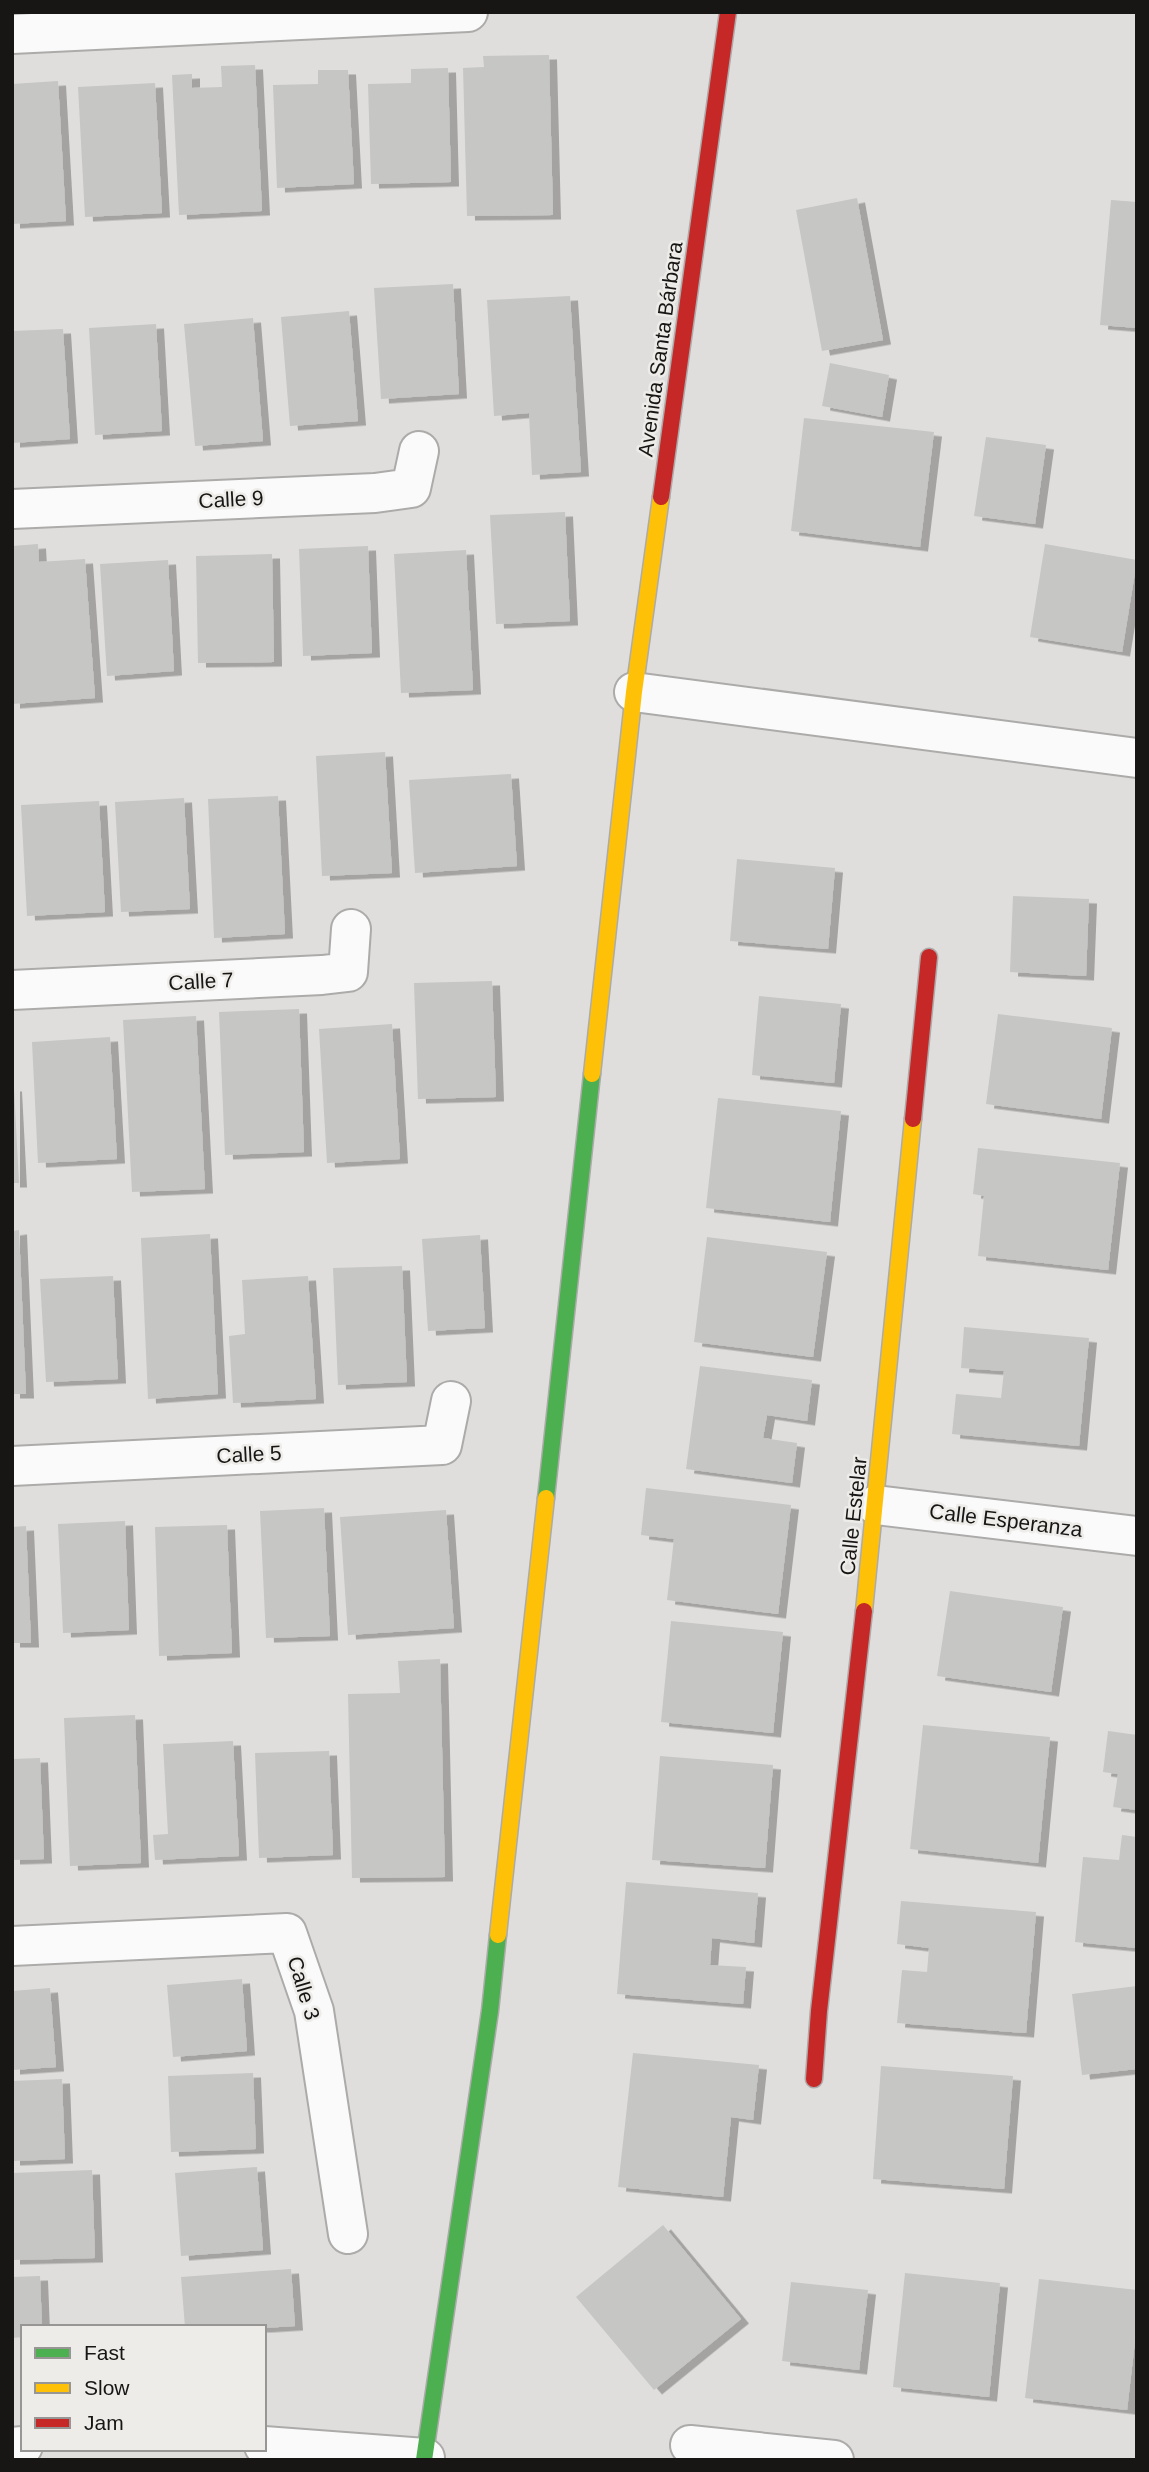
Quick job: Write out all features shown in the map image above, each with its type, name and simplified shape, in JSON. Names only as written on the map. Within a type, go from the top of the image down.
[{"type":"street","points":[[12,34],[468,12]]},
{"type":"street","name":"Avenida Santa Bárbara","points":[[425,2459],[490,2011],[634,692],[728,12]]},
{"type":"street","name":"Calle 9","points":[[12,509],[375,493],[411,488],[419,450]]},
{"type":"street","points":[[634,692],[1137,758]]},
{"type":"street","name":"Calle 7","points":[[12,990],[321,975],[348,971],[351,929]]},
{"type":"street","name":"Calle Estelar","points":[[814,2079],[876,1505],[929,957]]},
{"type":"street","name":"Calle 5","points":[[12,1466],[442,1445],[451,1401]]},
{"type":"street","name":"Calle Esperanza","points":[[876,1505],[1137,1536]]},
{"type":"street","name":"Calle 3","points":[[12,1946],[287,1933],[314,2011],[348,2234]]},
{"type":"street","points":[[690,2445],[834,2460]]},
{"type":"street","points":[[266,2446],[425,2459]]},
{"type":"building","points":[[549,55],[553,215],[467,216],[463,68],[484,67],[483,56]]},
{"type":"building","points":[[255,65],[262,211],[179,215],[172,75],[192,74],[192,88],[222,87],[221,66]]},
{"type":"building","points":[[448,68],[451,182],[371,184],[368,84],[411,83],[411,69]]},
{"type":"building","points":[[318,70],[348,70],[354,184],[277,188],[273,85],[318,84]]},
{"type":"building","points":[[58,81],[66,221],[12,224],[12,84]]},
{"type":"building","points":[[155,83],[162,213],[85,217],[78,87]]},
{"type":"building","points":[[857,198],[883,340],[822,351],[796,210]]},
{"type":"building","points":[[1111,200],[1137,202],[1137,328],[1100,325]]},
{"type":"building","points":[[453,284],[459,394],[381,399],[374,288]]},
{"type":"building","points":[[570,296],[581,472],[532,475],[529,413],[494,416],[487,300]]},
{"type":"building","points":[[349,311],[358,421],[290,426],[281,317]]},
{"type":"building","points":[[253,318],[263,441],[195,446],[184,324]]},
{"type":"building","points":[[156,324],[162,431],[95,435],[89,328]]},
{"type":"building","points":[[63,329],[70,439],[12,443],[12,331]]},
{"type":"building","points":[[830,363],[889,375],[882,417],[822,406]]},
{"type":"building","points":[[804,418],[934,432],[920,547],[791,531]]},
{"type":"building","points":[[986,437],[1046,445],[1035,524],[974,516]]},
{"type":"building","points":[[565,512],[570,621],[496,624],[490,515]]},
{"type":"building","points":[[38,544],[39,562],[85,559],[95,698],[12,704],[12,546]]},
{"type":"building","points":[[1045,544],[1137,560],[1122,652],[1030,637]]},
{"type":"building","points":[[368,546],[372,653],[303,656],[299,549]]},
{"type":"building","points":[[466,550],[473,690],[401,693],[394,554]]},
{"type":"building","points":[[272,554],[274,662],[198,663],[196,556]]},
{"type":"building","points":[[168,560],[174,671],[107,676],[100,564]]},
{"type":"building","points":[[385,752],[392,873],[322,876],[316,756]]},
{"type":"building","points":[[511,774],[517,866],[415,873],[409,780]]},
{"type":"building","points":[[278,796],[285,934],[214,938],[208,799]]},
{"type":"building","points":[[184,798],[190,909],[121,912],[115,802]]},
{"type":"building","points":[[99,801],[105,912],[27,916],[21,805]]},
{"type":"building","points":[[737,859],[835,868],[828,949],[730,941]]},
{"type":"building","points":[[1013,896],[1089,899],[1086,976],[1010,972]]},
{"type":"building","points":[[492,981],[496,1097],[418,1099],[414,983]]},
{"type":"building","points":[[759,996],[841,1004],[834,1083],[752,1075]]},
{"type":"building","points":[[299,1009],[304,1152],[225,1155],[219,1012]]},
{"type":"building","points":[[998,1014],[1112,1028],[1101,1119],[986,1104]]},
{"type":"building","points":[[196,1016],[205,1189],[132,1192],[123,1020]]},
{"type":"building","points":[[392,1024],[400,1159],[327,1163],[319,1029]]},
{"type":"building","points":[[110,1037],[117,1159],[38,1163],[32,1042]]},
{"type":"building","points":[[14,1087],[19,1183],[12,1183]]},
{"type":"building","points":[[718,1098],[841,1111],[830,1222],[706,1208]]},
{"type":"building","points":[[978,1148],[1120,1163],[1108,1270],[978,1256],[984,1196],[973,1194]]},
{"type":"building","points":[[19,1230],[26,1394],[12,1394],[12,1231]]},
{"type":"building","points":[[210,1234],[218,1394],[148,1399],[141,1238]]},
{"type":"building","points":[[480,1235],[485,1328],[428,1331],[422,1239]]},
{"type":"building","points":[[707,1237],[827,1252],[813,1357],[694,1342]]},
{"type":"building","points":[[402,1266],[407,1382],[338,1385],[333,1268]]},
{"type":"building","points":[[113,1276],[118,1379],[46,1382],[40,1279]]},
{"type":"building","points":[[308,1276],[316,1399],[233,1403],[229,1336],[245,1334],[242,1280]]},
{"type":"building","points":[[964,1327],[1089,1338],[1079,1446],[952,1434],[956,1394],[1001,1398],[1004,1371],[961,1368]]},
{"type":"building","points":[[700,1366],[812,1380],[807,1421],[767,1415],[763,1438],[797,1443],[792,1483],[686,1469]]},
{"type":"building","points":[[646,1488],[791,1505],[778,1614],[667,1600],[674,1539],[641,1535]]},
{"type":"building","points":[[324,1508],[330,1636],[266,1638],[260,1511]]},
{"type":"building","points":[[446,1510],[454,1628],[348,1635],[340,1517]]},
{"type":"building","points":[[125,1521],[129,1630],[63,1633],[58,1524]]},
{"type":"building","points":[[227,1525],[232,1653],[159,1656],[155,1527]]},
{"type":"building","points":[[26,1526],[31,1643],[12,1643],[12,1527]]},
{"type":"building","points":[[950,1591],[1063,1607],[1051,1692],[937,1676]]},
{"type":"building","points":[[671,1621],[783,1632],[773,1733],[661,1722]]},
{"type":"building","points":[[440,1659],[445,1877],[352,1878],[348,1694],[400,1693],[398,1661]]},
{"type":"building","points":[[135,1715],[141,1863],[70,1866],[64,1718]]},
{"type":"building","points":[[923,1725],[1050,1737],[1038,1863],[910,1849]]},
{"type":"building","points":[[1108,1731],[1137,1735],[1137,1810],[1113,1807],[1118,1774],[1103,1772]]},
{"type":"building","points":[[233,1741],[239,1856],[155,1860],[153,1835],[168,1834],[163,1744]]},
{"type":"building","points":[[329,1751],[333,1855],[259,1858],[255,1753]]},
{"type":"building","points":[[660,1756],[773,1765],[765,1868],[652,1860]]},
{"type":"building","points":[[40,1758],[44,1859],[12,1860],[12,1759]]},
{"type":"building","points":[[1122,1835],[1137,1837],[1137,1948],[1075,1942],[1083,1857],[1119,1860]]},
{"type":"building","points":[[626,1882],[758,1893],[754,1943],[712,1938],[710,1965],[746,1967],[743,2004],[617,1994]]},
{"type":"building","points":[[901,1901],[1036,1912],[1026,2033],[897,2023],[902,1970],[927,1972],[929,1948],[897,1944]]},
{"type":"building","points":[[242,1979],[247,2051],[173,2057],[167,1985]]},
{"type":"building","points":[[1137,1986],[1137,2069],[1082,2075],[1072,1994]]},
{"type":"building","points":[[50,1988],[56,2067],[12,2070],[12,1991]]},
{"type":"building","points":[[633,2053],[759,2065],[753,2120],[731,2117],[723,2197],[618,2187]]},
{"type":"building","points":[[881,2066],[1013,2076],[1004,2189],[873,2179]]},
{"type":"building","points":[[253,2073],[256,2149],[171,2152],[168,2076]]},
{"type":"building","points":[[62,2079],[65,2159],[12,2161],[12,2081]]},
{"type":"building","points":[[257,2167],[263,2250],[181,2256],[175,2173]]},
{"type":"building","points":[[92,2170],[95,2258],[12,2260],[12,2173]]},
{"type":"building","points":[[663,2225],[741,2319],[654,2390],[576,2297]]},
{"type":"building","points":[[291,2269],[295,2326],[266,2328],[266,2325],[185,2325],[181,2277]]},
{"type":"building","points":[[905,2273],[1000,2283],[989,2397],[893,2387]]},
{"type":"building","points":[[40,2276],[42,2325],[21,2325],[21,2337],[12,2338],[12,2277]]},
{"type":"building","points":[[1039,2279],[1137,2290],[1137,2324],[1127,2410],[1025,2398]]},
{"type":"building","points":[[791,2282],[868,2290],[859,2370],[782,2361]]},
{"type":"traffic: fast","points":[[546,1498],[592,1074]]},
{"type":"traffic: fast","points":[[424,2460],[490,2011],[498,1935]]},
{"type":"traffic: slow","points":[[592,1074],[634,692],[661,497]]},
{"type":"traffic: slow","points":[[864,1611],[913,1119]]},
{"type":"traffic: slow","points":[[498,1935],[546,1498]]},
{"type":"traffic: jam","points":[[661,497],[728,12]]},
{"type":"traffic: jam","points":[[913,1119],[929,957]]},
{"type":"traffic: jam","points":[[814,2079],[819,2011],[864,1611]]}]
